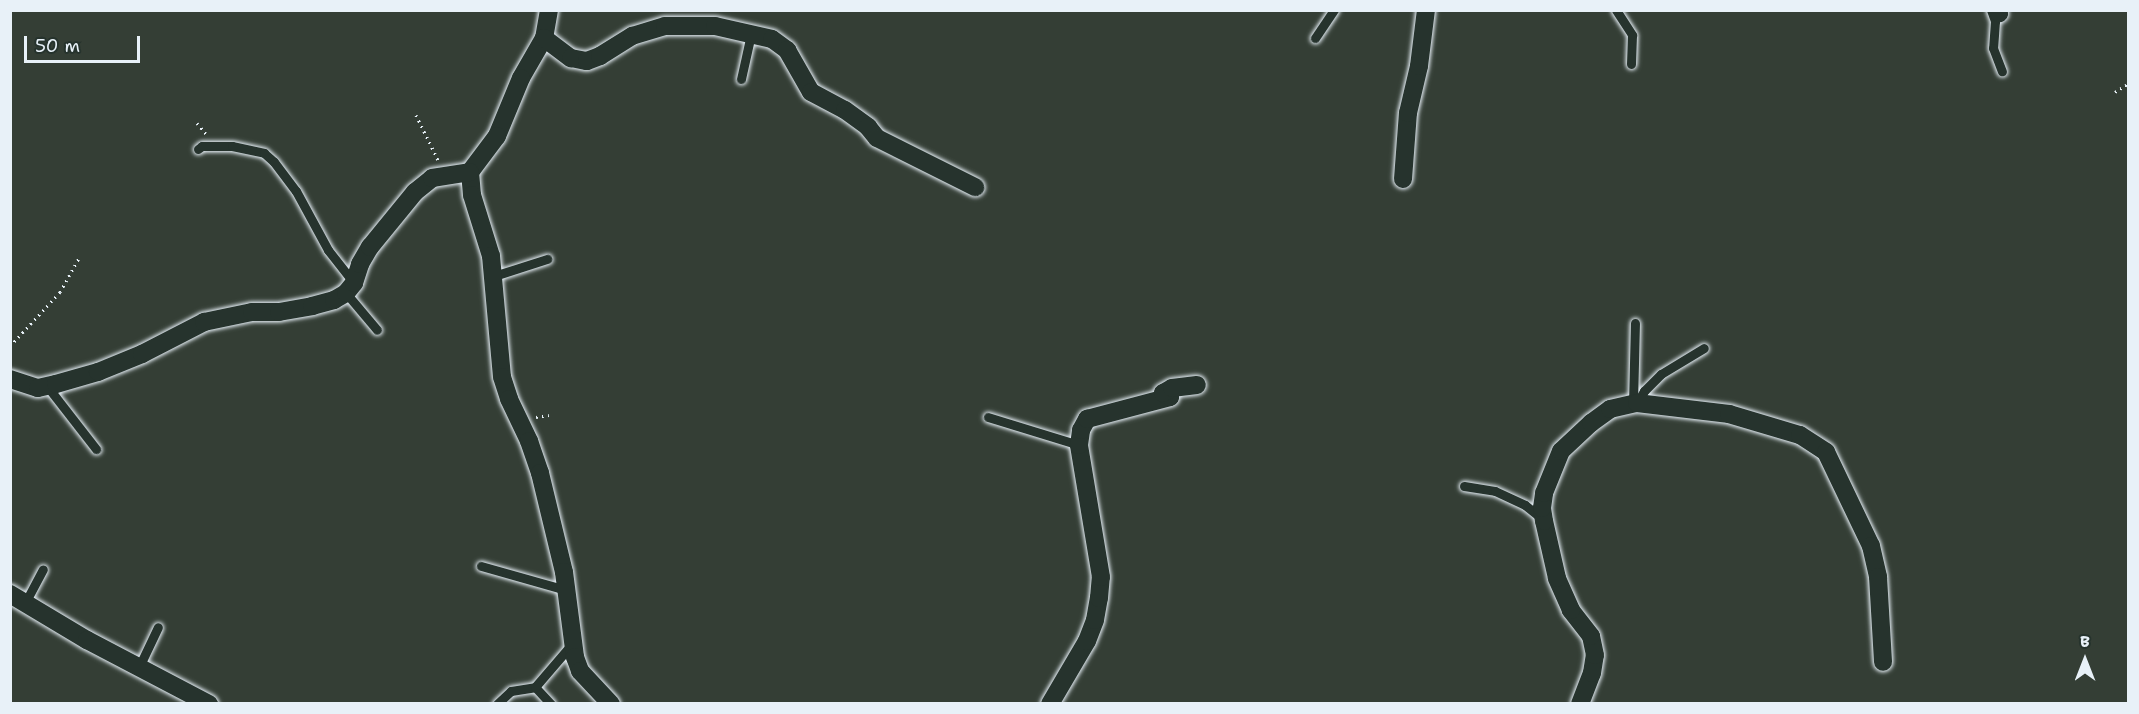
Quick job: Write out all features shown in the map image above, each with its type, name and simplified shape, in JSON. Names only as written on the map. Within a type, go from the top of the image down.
[{"type":"street","points":[[549,10],[544,38],[521,78],[496,136],[470,172],[472,195],[491,256],[502,377],[509,399],[530,441],[540,473],[564,572],[572,644],[580,671],[611,704]]},
{"type":"street","points":[[1403,179],[1408,113],[1419,66],[1426,10]]},
{"type":"street","points":[[544,38],[571,58],[587,61],[600,56],[632,36],[665,26],[715,26],[772,39],[781,44],[811,92],[845,110],[868,127],[877,138],[975,187]]},
{"type":"street","points":[[10,379],[27,386],[47,386],[98,372],[142,354],[204,322],[252,312],[279,312],[312,306],[350,288],[360,264],[389,220],[415,192],[432,178],[445,174],[470,172]]},
{"type":"street","points":[[1050,704],[1087,641],[1095,620],[1099,598],[1101,578],[1098,553],[1079,445],[1087,419],[1170,397],[1163,393],[1172,388],[1197,385]]},
{"type":"street","points":[[1580,704],[1592,673],[1595,655],[1592,636],[1571,610],[1557,578],[1544,521],[1545,493],[1561,451],[1610,409],[1635,404],[1729,414],[1800,435],[1826,452],[1871,546],[1878,577],[1883,662]]},
{"type":"street","points":[[17,599],[209,704]]},
{"type":"lane","points":[[1315,38],[1334,10]]},
{"type":"lane","points":[[1616,10],[1632,35],[1631,64]]},
{"type":"lane","points":[[1996,11],[1993,48],[2002,71]]},
{"type":"lane","points":[[741,79],[751,34]]},
{"type":"lane","points":[[198,149],[202,146],[232,146],[264,153],[286,177],[377,330]]},
{"type":"lane","points":[[494,276],[547,259]]},
{"type":"lane","points":[[1635,323],[1635,404]]},
{"type":"lane","points":[[1635,404],[1661,374],[1704,348]]},
{"type":"lane","points":[[47,386],[96,449]]},
{"type":"lane","points":[[988,417],[1079,445]]},
{"type":"lane","points":[[1464,486],[1495,491],[1525,505],[1544,521]]},
{"type":"lane","points":[[481,566],[566,590]]},
{"type":"lane","points":[[17,599],[43,569]]},
{"type":"lane","points":[[139,667],[158,627]]},
{"type":"lane","points":[[497,704],[511,691],[535,687],[572,644]]},
{"type":"lane","points":[[535,687],[551,704]]},
{"type":"path","points":[[2115,92],[2128,84]]},
{"type":"path","points":[[416,115],[445,174]]},
{"type":"path","points":[[10,346],[60,292],[80,256]]}]
